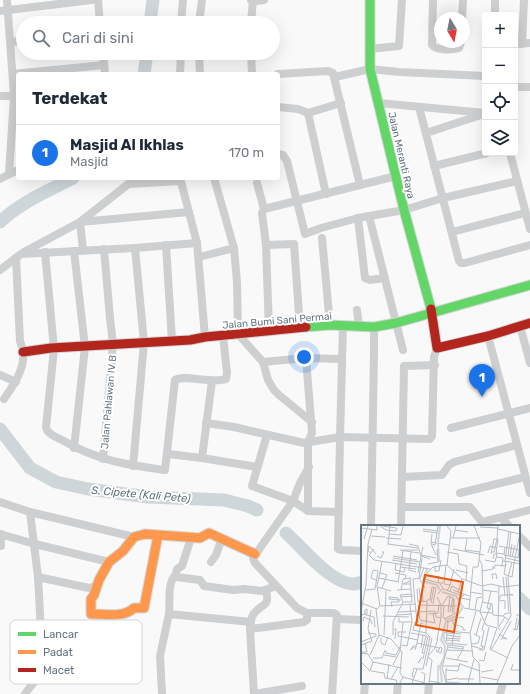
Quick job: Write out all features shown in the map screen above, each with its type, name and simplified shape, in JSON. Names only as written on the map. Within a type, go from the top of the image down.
[{"type":"street","points":[[7,0],[4,10],[11,42],[16,96],[9,174]]},
{"type":"street","points":[[4,10],[92,0]]},
{"type":"street","points":[[98,0],[99,16]]},
{"type":"street","points":[[182,16],[183,0]]},
{"type":"street","points":[[200,16],[202,0]]},
{"type":"street","points":[[251,16],[252,0],[264,0]]},
{"type":"street","name":"Jalan Meranti Raya","points":[[370,0],[370,69],[404,210],[432,313],[437,348]]},
{"type":"street","points":[[369,49],[399,46],[402,0]]},
{"type":"street","points":[[433,0],[432,45],[434,47]]},
{"type":"street","points":[[462,12],[463,0]]},
{"type":"street","points":[[495,0],[495,12]]},
{"type":"street","points":[[522,44],[524,0]]},
{"type":"street","points":[[11,42],[16,42]]},
{"type":"street","points":[[435,48],[459,48]]},
{"type":"street","points":[[104,60],[105,72]]},
{"type":"street","points":[[180,72],[181,60]]},
{"type":"street","points":[[199,60],[200,72]]},
{"type":"street","points":[[251,60],[252,72]]},
{"type":"street","points":[[50,72],[69,71],[104,64]]},
{"type":"street","points":[[335,77],[370,69],[399,72],[482,76]]},
{"type":"street","points":[[280,74],[332,71],[335,77],[360,185]]},
{"type":"street","points":[[518,87],[529,89]]},
{"type":"street","points":[[0,96],[16,96]]},
{"type":"street","points":[[280,107],[293,108],[308,113],[341,103]]},
{"type":"street","points":[[379,103],[482,113]]},
{"type":"street","points":[[419,107],[459,261],[461,263],[465,263],[530,245]]},
{"type":"street","points":[[308,113],[326,194]]},
{"type":"street","points":[[426,133],[482,114]]},
{"type":"street","points":[[280,154],[283,155],[287,161],[298,200],[305,234],[358,218],[404,210],[443,198],[517,181]]},
{"type":"street","points":[[434,166],[482,154]]},
{"type":"street","points":[[511,156],[530,229]]},
{"type":"street","points":[[0,179],[16,171]]},
{"type":"street","points":[[264,209],[396,176]]},
{"type":"street","points":[[0,270],[18,256],[80,222],[133,180]]},
{"type":"street","points":[[128,184],[181,180],[197,243],[206,337]]},
{"type":"street","points":[[215,180],[234,248],[237,282],[238,334],[263,362],[268,380],[274,390],[312,422]]},
{"type":"street","points":[[256,183],[264,209],[262,213],[266,245],[268,331]]},
{"type":"street","points":[[80,222],[189,212]]},
{"type":"street","points":[[452,232],[526,214]]},
{"type":"street","points":[[369,216],[403,350]]},
{"type":"street","points":[[358,218],[365,278],[370,280],[385,278]]},
{"type":"street","points":[[74,448],[85,347],[78,251],[80,222]]},
{"type":"street","points":[[322,238],[330,325]]},
{"type":"street","points":[[18,256],[45,252],[135,248],[197,243]]},
{"type":"street","points":[[266,245],[294,244],[300,328]]},
{"type":"street","points":[[166,245],[172,341]]},
{"type":"street","points":[[133,466],[144,343],[135,248]]},
{"type":"street","points":[[199,257],[234,248]]},
{"type":"street","name":"Jalan Pahlawan IV B","points":[[103,459],[113,344],[104,249]]},
{"type":"street","points":[[45,252],[54,349],[46,427],[48,433],[74,448],[103,459],[133,466],[166,470],[175,380],[180,378],[212,381],[222,380],[227,376],[223,336]]},
{"type":"street","points":[[4,399],[16,382],[23,352],[20,341],[18,256]]},
{"type":"street","name":"Jalan Bumi Sani Permai","points":[[23,352],[113,344],[172,341],[330,325],[374,327],[396,323],[530,285]]},
{"type":"street","points":[[357,310],[359,326]]},
{"type":"street","points":[[206,423],[262,432],[267,435],[304,442],[340,437],[428,440],[431,438],[435,365],[434,357],[437,348],[488,336],[530,323]]},
{"type":"street","points":[[343,325],[341,359],[338,549],[361,551]]},
{"type":"street","points":[[520,326],[530,363]]},
{"type":"street","points":[[371,525],[374,327]]},
{"type":"street","points":[[488,336],[530,493]]},
{"type":"street","points":[[263,362],[306,358],[341,359]]},
{"type":"street","points":[[306,358],[312,422],[312,433],[308,442],[308,511]]},
{"type":"street","points":[[401,525],[404,366],[435,365]]},
{"type":"street","points":[[0,375],[16,382]]},
{"type":"street","points":[[202,458],[212,381]]},
{"type":"street","points":[[451,428],[530,408]]},
{"type":"street","points":[[267,435],[252,486],[293,501],[308,511],[339,512]]},
{"type":"street","points":[[402,476],[442,475],[451,463],[517,445]]},
{"type":"street","points":[[168,454],[257,467]]},
{"type":"street","points":[[309,467],[300,482],[293,501],[253,558],[255,563],[297,608],[308,612],[334,613],[337,615],[338,619],[332,694]]},
{"type":"street","points":[[460,493],[525,477]]},
{"type":"street","points":[[0,502],[30,512],[134,537],[145,534],[200,538],[209,533],[255,554]]},
{"type":"street","points":[[402,507],[470,507],[486,523],[530,510]]},
{"type":"street","points":[[30,512],[35,544],[40,620]]},
{"type":"street","points":[[501,518],[508,525]]},
{"type":"street","points":[[1,546],[0,534],[109,562]]},
{"type":"street","points":[[134,537],[123,551],[109,562],[91,599],[90,612],[92,614],[120,614],[130,612],[134,608],[144,608],[158,535]]},
{"type":"street","points":[[520,537],[530,547]]},
{"type":"street","points":[[162,694],[160,656],[169,614],[169,596],[172,581],[176,577],[177,569],[183,564],[191,538]]},
{"type":"street","points":[[211,562],[216,555],[222,538]]},
{"type":"street","points":[[176,577],[200,580],[204,586],[233,590],[244,589],[266,591],[276,586]]},
{"type":"street","points":[[38,578],[89,588],[96,586]]},
{"type":"street","points":[[266,591],[268,596],[267,602],[255,613],[250,625],[254,694],[293,691],[302,686]]},
{"type":"street","points":[[169,614],[250,625],[304,622],[307,620],[308,612]]},
{"type":"street","points":[[338,619],[361,620]]},
{"type":"street","points":[[25,694],[32,684]]},
{"type":"street","points":[[364,694],[365,684]]},
{"type":"street","points":[[397,694],[398,684]]},
{"type":"street","points":[[428,694],[429,684]]},
{"type":"street","points":[[500,694],[503,684]]},
{"type":"waterway","name":"S. Cipete (Kali Pete)","points":[[151,16],[153,0]]},
{"type":"waterway","name":"S. Cipete (Kali Pete)","points":[[144,72],[146,60]]},
{"type":"waterway","name":"S. Cipete (Kali Pete)","points":[[0,222],[8,215],[44,192],[69,180]]},
{"type":"waterway","name":"S. Cipete (Kali Pete)","points":[[0,429],[30,468],[56,482],[88,489],[148,497],[224,500],[248,506],[257,510]]},
{"type":"waterway","name":"S. Cipete (Kali Pete)","points":[[286,533],[317,564],[335,578],[353,584],[361,582]]},
{"type":"waterway","name":"S. Cipete (Kali Pete)","points":[[520,599],[530,609]]},
{"type":"traffic: fast","points":[[370,0],[370,69],[404,210],[431,309]]},
{"type":"traffic: fast","points":[[306,327],[330,325],[374,327],[396,323],[530,285]]},
{"type":"traffic: slow","points":[[158,535],[144,608],[134,608],[130,611],[119,614],[91,614],[91,599],[109,562],[123,551],[134,537],[145,534],[200,538],[209,533],[255,554]]},
{"type":"traffic: jam","points":[[431,309],[437,348],[488,336],[530,323]]},
{"type":"traffic: jam","points":[[23,352],[51,348],[190,340],[205,337],[306,327]]},
{"type":"place","name":"Masjid Al Ikhlas","points":[[482,397]]}]
